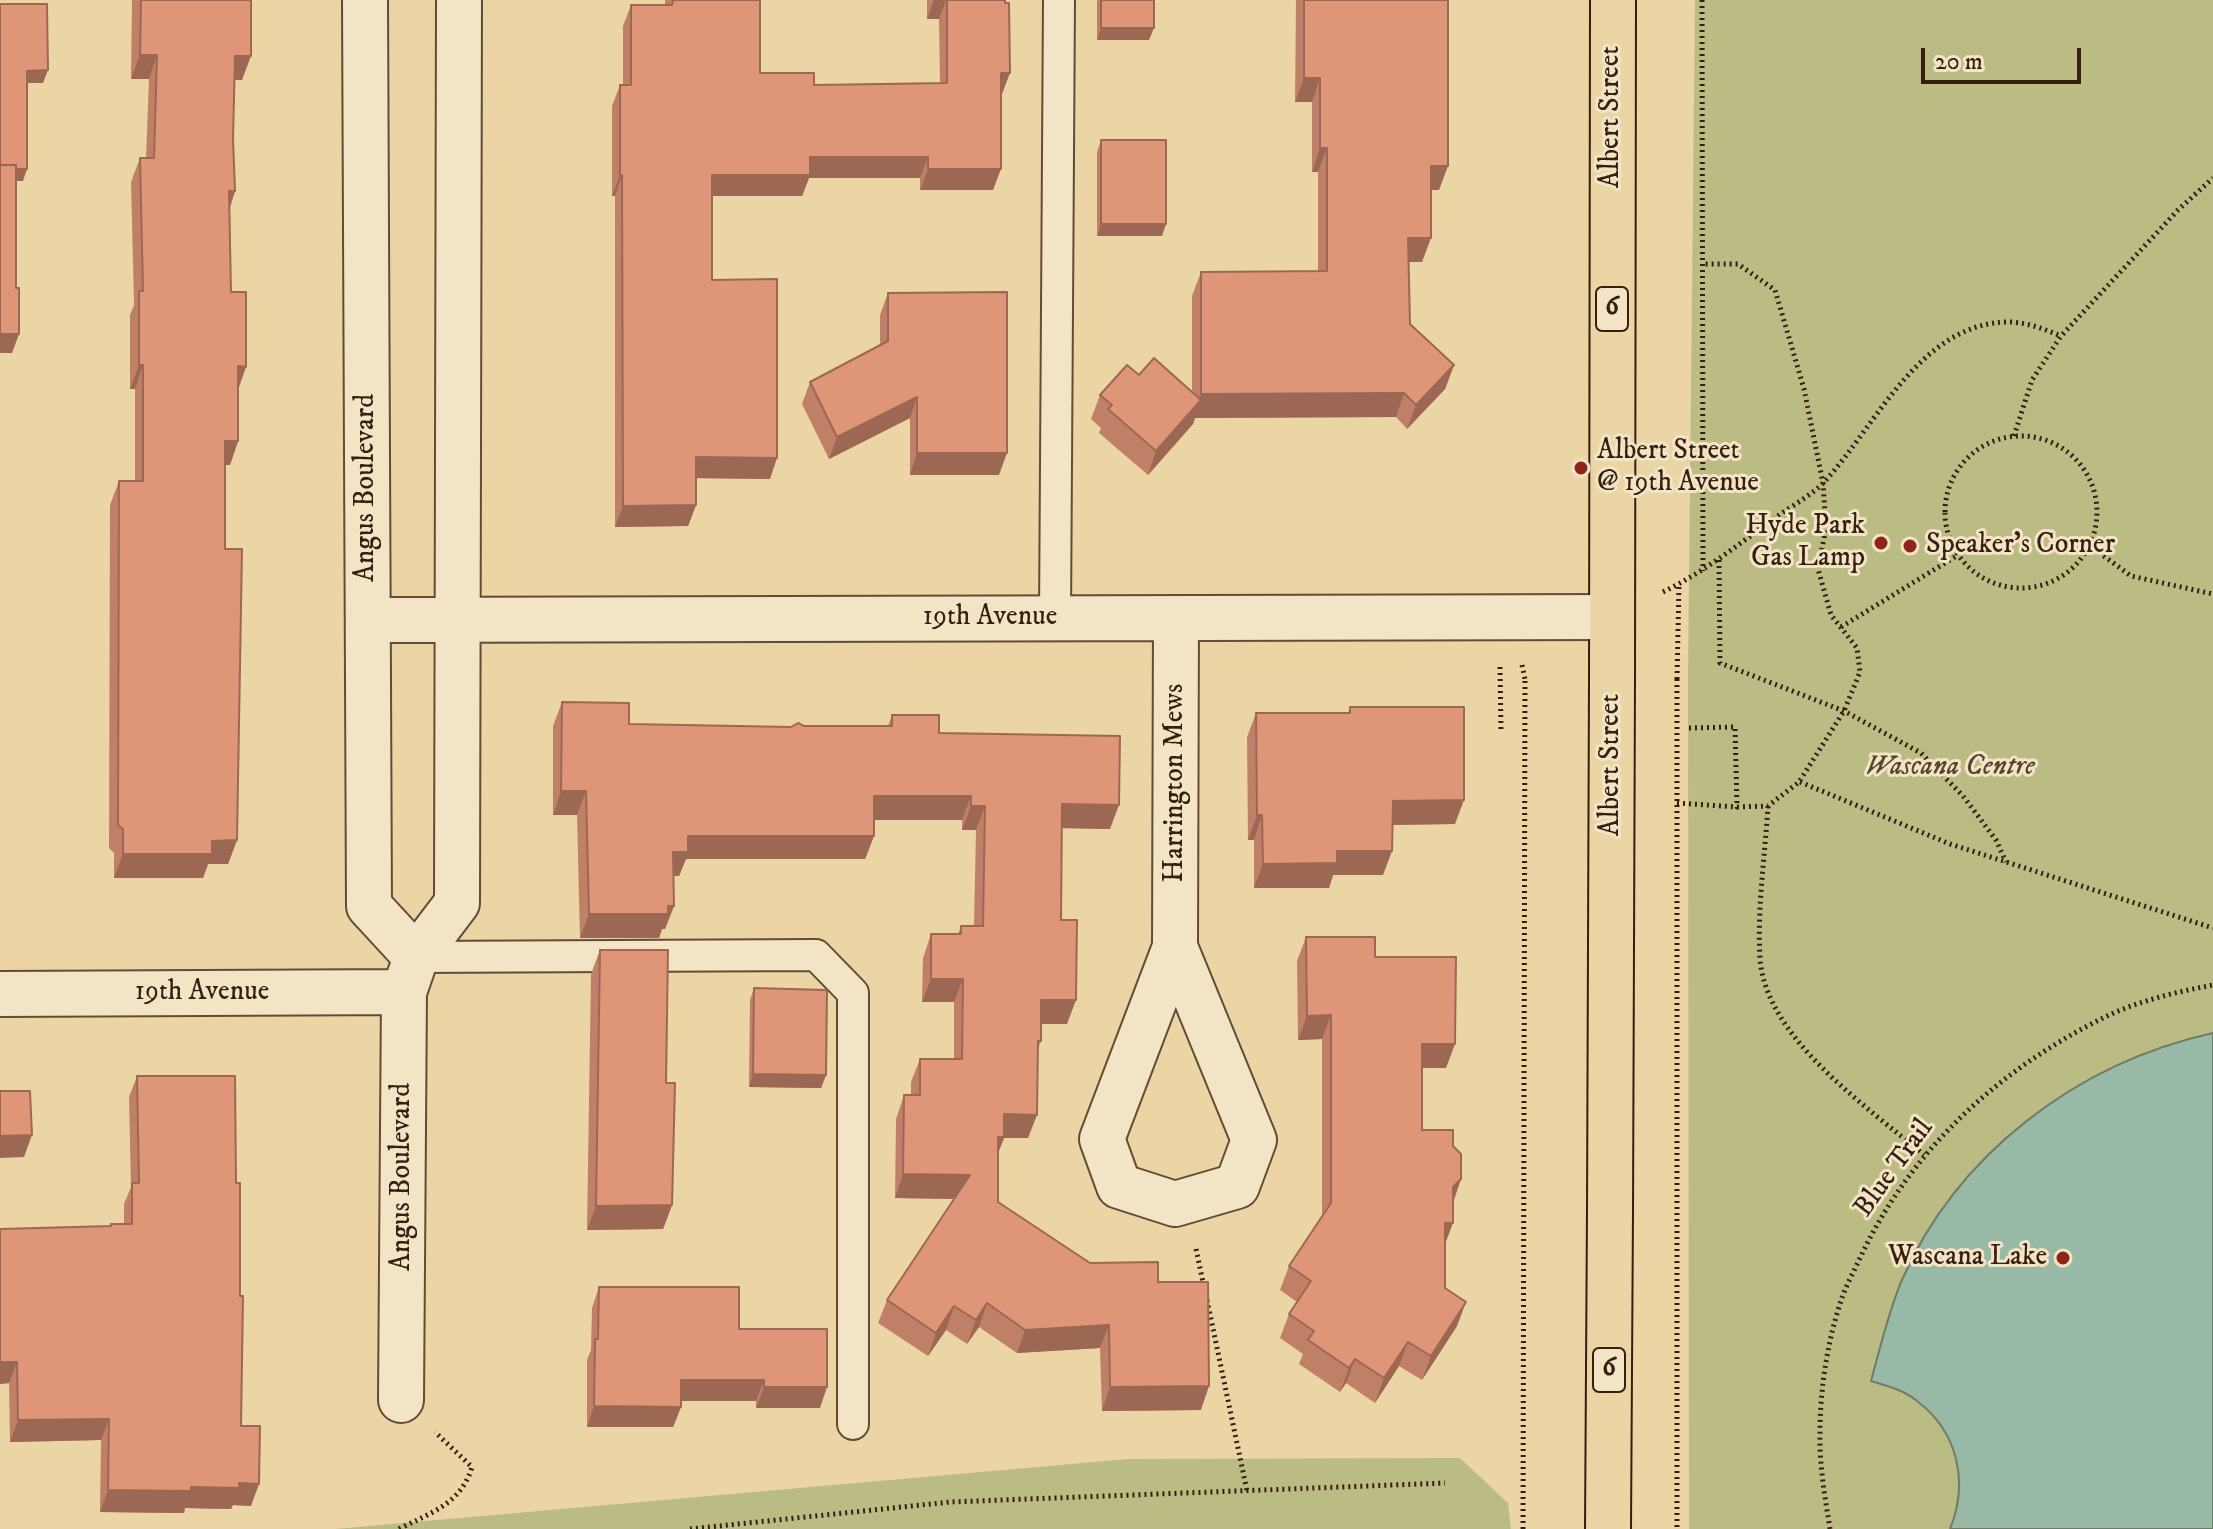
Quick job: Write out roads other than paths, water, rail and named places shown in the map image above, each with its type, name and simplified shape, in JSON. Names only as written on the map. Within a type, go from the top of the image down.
[{"type":"main road","name":"Albert Street","points":[[1608,1529],[1613,0]]},
{"type":"street","name":"Angus Boulevard","points":[[365,0],[369,906],[410,974],[401,1400]]},
{"type":"street","points":[[410,974],[457,903],[459,0]]},
{"type":"street","name":"19th Avenue","points":[[368,620],[1612,617]]},
{"type":"street","name":"Harrington Mews","points":[[1175,947],[1254,1140],[1237,1186],[1175,1204],[1119,1186],[1102,1139],[1175,947],[1176,618]]},
{"type":"street","name":"19th Avenue","points":[[0,994],[410,974]]},
{"type":"lane","points":[[1055,618],[1059,0]]},
{"type":"lane","points":[[410,974],[816,955],[853,993],[853,1424]]},
{"type":"place","name":"Albert Street @ 19th Avenue","points":[[1581,468]]},
{"type":"place","name":"Hyde Park Gas Lamp","points":[[1881,543]]},
{"type":"place","name":"Speaker's Corner","points":[[1910,546]]},
{"type":"place","name":"Wascana Lake","points":[[2063,1258]]},
{"type":"park label","name":"Wascana Centre","points":[[1950,768]]}]
